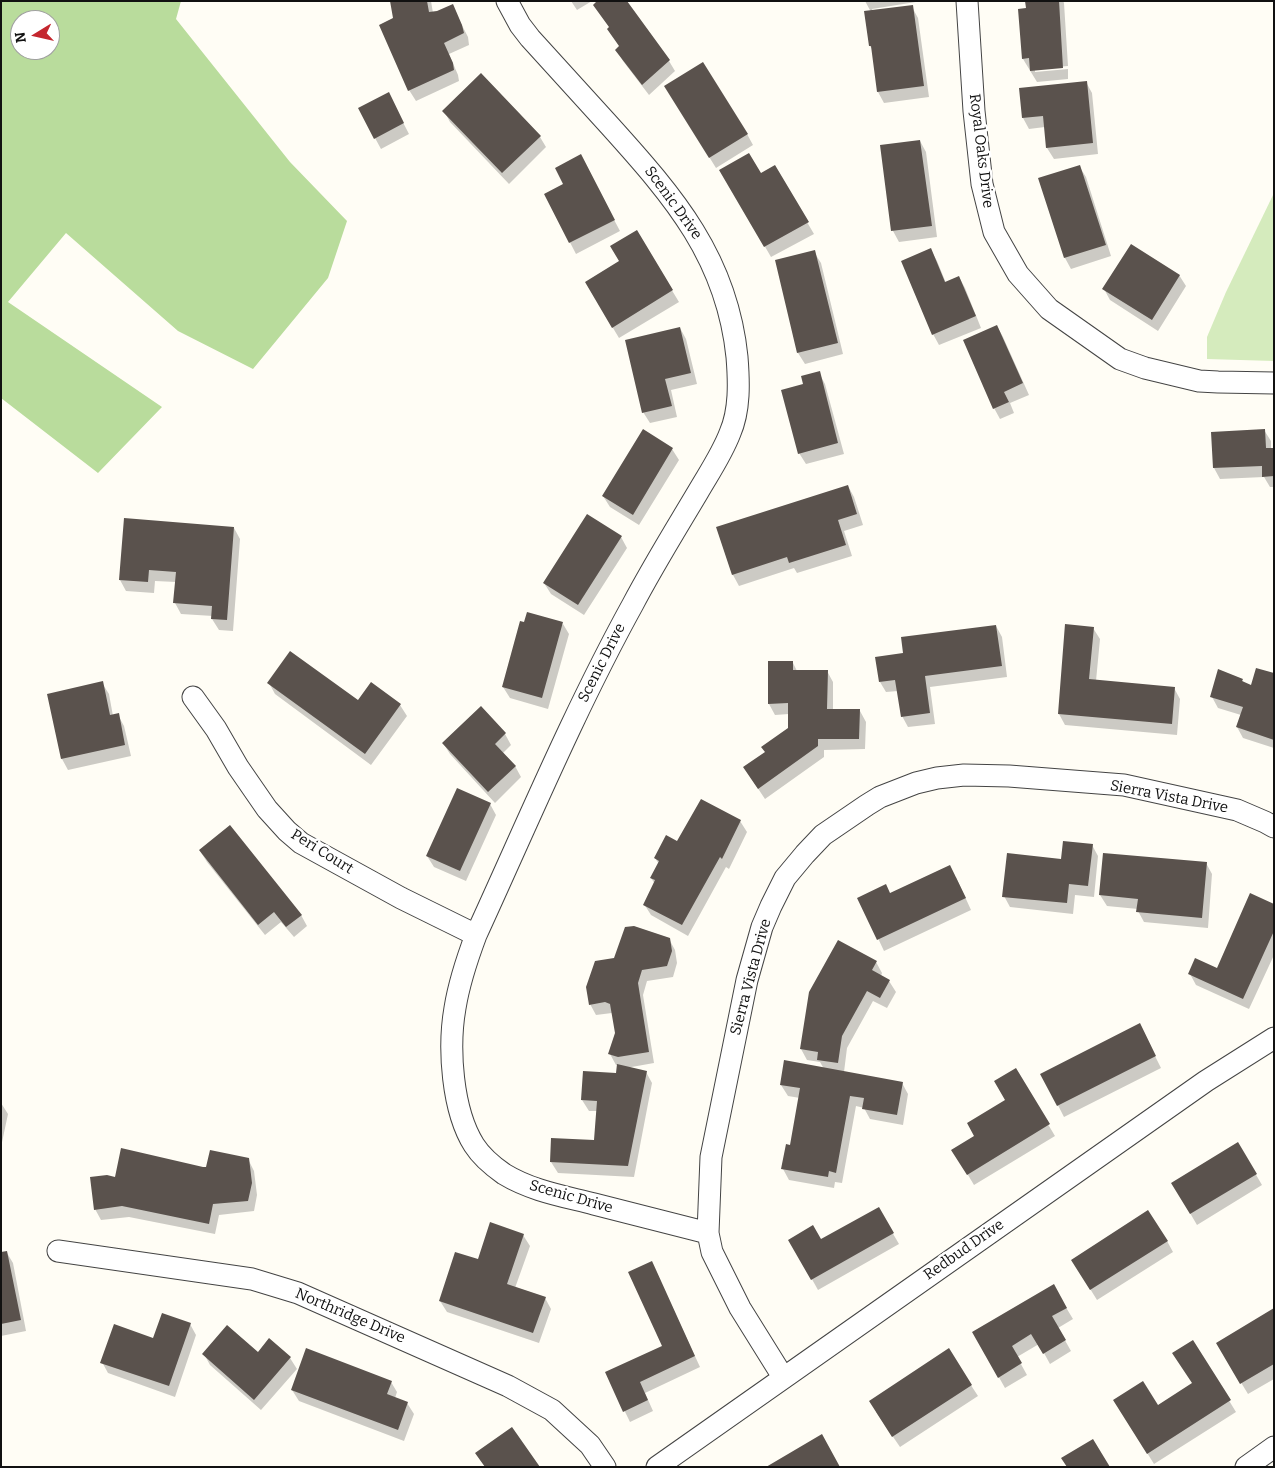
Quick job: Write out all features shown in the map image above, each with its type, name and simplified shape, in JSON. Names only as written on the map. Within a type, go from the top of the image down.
[{"type":"street","name":"Scenic Drive","points":[[507,1],[520,25],[530,38],[649,169],[690,223],[704,246],[719,279],[735,342],[738,370],[737,410],[730,433],[713,467],[607,652],[476,935],[467,959],[455,1008],[452,1031],[454,1089],[474,1145],[503,1173],[539,1191],[708,1233]]},
{"type":"street","name":"Royal Oaks Drive","points":[[967,1],[974,111],[982,184],[994,232],[1018,274],[1049,309],[1120,359],[1146,368],[1199,381],[1274,383]]},
{"type":"street","name":"Peri Court","points":[[193,697],[216,729],[238,767],[267,809],[301,843],[401,898],[476,935]]},
{"type":"street","name":"Sierra Vista Drive","points":[[783,1377],[732,1293],[712,1252],[708,1233],[710,1157],[748,980],[762,927],[770,906],[785,878],[823,836],[880,797],[916,783],[936,778],[964,775],[1008,776],[1124,785],[1237,810],[1274,827]]},
{"type":"street","name":"Redbud Drive","points":[[657,1467],[1206,1081],[1274,1038]]},
{"type":"street","name":"Northridge Drive","points":[[58,1251],[252,1279],[298,1293],[508,1386],[552,1410],[590,1445],[605,1467]]},
{"type":"street","points":[[1246,1467],[1274,1447]]},
{"type":"green space","points":[[1,1],[181,1],[176,19],[290,162],[347,221],[328,278],[253,369],[178,331],[66,233],[8,302],[162,407],[98,473],[1,398]]},
{"type":"green space","points":[[1274,193],[1274,361],[1207,359],[1207,337],[1226,292]]},
{"type":"building","points":[[390,1],[427,1],[429,12],[437,11],[453,4],[464,33],[444,43],[454,70],[408,91],[379,25],[393,18]]},
{"type":"building","points":[[597,1],[627,1],[670,60],[642,85],[615,50],[619,46],[607,29],[609,27],[593,5]]},
{"type":"building","points":[[1025,1],[1059,1],[1063,68],[1030,71],[1029,58],[1022,59],[1018,9],[1026,8]]},
{"type":"building","points":[[913,5],[924,86],[877,92],[864,11]]},
{"type":"building","points":[[703,62],[748,134],[709,158],[664,86]]},
{"type":"building","points":[[481,73],[541,136],[502,173],[442,111]]},
{"type":"building","points":[[1087,81],[1093,143],[1046,148],[1043,116],[1022,118],[1019,88]]},
{"type":"building","points":[[389,92],[404,123],[374,139],[358,108]]},
{"type":"building","points":[[920,140],[932,226],[891,231],[880,145]]},
{"type":"building","points":[[749,153],[761,173],[775,165],[809,222],[764,247],[719,170]]},
{"type":"building","points":[[581,154],[615,220],[569,243],[544,194],[563,184],[555,168]]},
{"type":"building","points":[[1080,165],[1106,245],[1064,258],[1038,178]]},
{"type":"building","points":[[637,230],[673,290],[612,328],[585,282],[619,261],[610,246]]},
{"type":"building","points":[[1131,244],[1180,275],[1152,320],[1102,289]]},
{"type":"building","points":[[931,248],[945,282],[959,276],[976,316],[932,335],[901,261]]},
{"type":"building","points":[[815,250],[838,343],[797,353],[775,260]]},
{"type":"building","points":[[997,325],[1023,383],[1004,392],[1009,402],[993,409],[963,340]]},
{"type":"building","points":[[680,327],[691,373],[665,379],[672,406],[642,413],[625,340]]},
{"type":"building","points":[[820,371],[838,443],[798,454],[781,390],[803,384],[801,376]]},
{"type":"building","points":[[643,429],[673,448],[633,515],[602,496]]},
{"type":"building","points":[[1265,429],[1266,448],[1274,448],[1274,476],[1262,477],[1262,466],[1213,468],[1211,432]]},
{"type":"building","points":[[848,485],[857,514],[838,520],[846,545],[789,563],[787,557],[732,575],[716,527]]},
{"type":"building","points":[[587,514],[622,536],[578,605],[543,583]]},
{"type":"building","points":[[124,518],[234,527],[227,620],[211,619],[212,606],[173,603],[176,572],[149,570],[148,582],[119,580]]},
{"type":"building","points":[[527,612],[563,622],[542,698],[502,687],[520,621],[524,622]]},
{"type":"building","points":[[1065,624],[1094,627],[1089,679],[1175,687],[1172,724],[1058,714]]},
{"type":"building","points":[[996,625],[1002,666],[925,676],[930,713],[901,717],[895,680],[879,682],[875,657],[903,653],[901,637]]},
{"type":"building","points":[[290,651],[358,700],[371,682],[401,704],[365,754],[267,683]]},
{"type":"building","points":[[768,661],[793,661],[793,670],[828,670],[827,709],[860,709],[859,739],[818,739],[818,746],[758,789],[743,767],[765,752],[761,747],[788,728],[788,703],[768,704]]},
{"type":"building","points":[[1256,668],[1274,673],[1274,740],[1236,727],[1243,707],[1210,697],[1218,669],[1243,679],[1242,681],[1251,685]]},
{"type":"building","points":[[103,681],[110,715],[119,713],[125,745],[61,759],[47,694]]},
{"type":"building","points":[[481,706],[506,733],[495,744],[516,766],[488,792],[442,743]]},
{"type":"building","points":[[457,788],[491,803],[460,871],[426,856]]},
{"type":"building","points":[[701,799],[741,820],[722,859],[720,857],[682,925],[643,905],[655,880],[650,878],[659,861],[654,858],[666,835],[677,841]]},
{"type":"building","points":[[230,825],[302,915],[286,927],[274,912],[258,925],[199,850]]},
{"type":"building","points":[[1063,841],[1093,844],[1088,886],[1069,884],[1067,903],[1002,897],[1007,853],[1061,859]]},
{"type":"building","points":[[1103,853],[1207,862],[1202,918],[1136,912],[1138,899],[1099,895]]},
{"type":"building","points":[[950,865],[966,898],[877,940],[857,898],[886,884],[890,893]]},
{"type":"building","points":[[1250,893],[1274,904],[1274,931],[1243,999],[1188,974],[1195,958],[1217,968]]},
{"type":"building","points":[[634,926],[670,938],[672,951],[667,966],[642,970],[638,983],[649,1052],[618,1057],[608,1054],[615,1033],[610,1004],[605,1002],[589,1005],[586,987],[595,961],[614,958],[625,927]]},
{"type":"building","points":[[838,940],[877,961],[872,970],[890,980],[880,998],[867,991],[842,1036],[838,1063],[817,1060],[818,1052],[800,1049],[809,992]]},
{"type":"building","points":[[1140,1023],[1156,1056],[1057,1106],[1040,1074]]},
{"type":"building","points":[[784,1060],[903,1082],[897,1115],[862,1109],[864,1098],[850,1096],[836,1173],[829,1171],[828,1177],[781,1169],[786,1144],[790,1145],[800,1088],[780,1085]]},
{"type":"building","points":[[617,1064],[647,1071],[628,1166],[550,1162],[551,1138],[594,1140],[597,1101],[581,1100],[583,1071],[616,1073]]},
{"type":"building","points":[[1016,1068],[1050,1124],[967,1175],[951,1150],[974,1136],[967,1123],[1005,1100],[994,1081]]},
{"type":"building","points":[[1238,1142],[1257,1174],[1190,1214],[1171,1183]]},
{"type":"building","points":[[121,1148],[203,1167],[206,1167],[210,1150],[249,1158],[252,1183],[248,1201],[213,1204],[209,1224],[122,1206],[94,1210],[90,1177],[107,1175],[115,1177]]},
{"type":"building","points":[[879,1207],[894,1233],[811,1280],[788,1240],[813,1225],[821,1239]]},
{"type":"building","points":[[1148,1210],[1168,1241],[1090,1290],[1071,1260]]},
{"type":"building","points":[[490,1222],[524,1234],[507,1284],[546,1297],[533,1333],[439,1301],[455,1252],[478,1259]]},
{"type":"building","points":[[7,1251],[21,1320],[1,1324],[1,1252]]},
{"type":"building","points":[[652,1261],[695,1356],[640,1382],[648,1400],[623,1412],[605,1372],[662,1346],[628,1272]]},
{"type":"building","points":[[1054,1284],[1067,1308],[1052,1316],[1066,1340],[1043,1354],[1031,1334],[1012,1346],[1022,1363],[998,1378],[972,1332]]},
{"type":"building","points":[[1274,1308],[1274,1364],[1240,1384],[1216,1343]]},
{"type":"building","points":[[162,1313],[191,1323],[169,1386],[100,1363],[114,1324],[153,1338]]},
{"type":"building","points":[[227,1325],[258,1352],[269,1338],[291,1357],[254,1400],[202,1354]]},
{"type":"building","points":[[1193,1340],[1231,1400],[1147,1454],[1113,1400],[1143,1381],[1158,1405],[1192,1383],[1172,1353]]},
{"type":"building","points":[[306,1348],[392,1381],[387,1394],[408,1402],[398,1430],[291,1390]]},
{"type":"building","points":[[949,1348],[972,1385],[892,1437],[869,1401]]},
{"type":"building","points":[[512,1427],[540,1467],[485,1467],[475,1453]]},
{"type":"building","points":[[822,1434],[840,1467],[766,1467]]},
{"type":"building","points":[[1093,1439],[1110,1467],[1067,1467],[1061,1458]]}]
